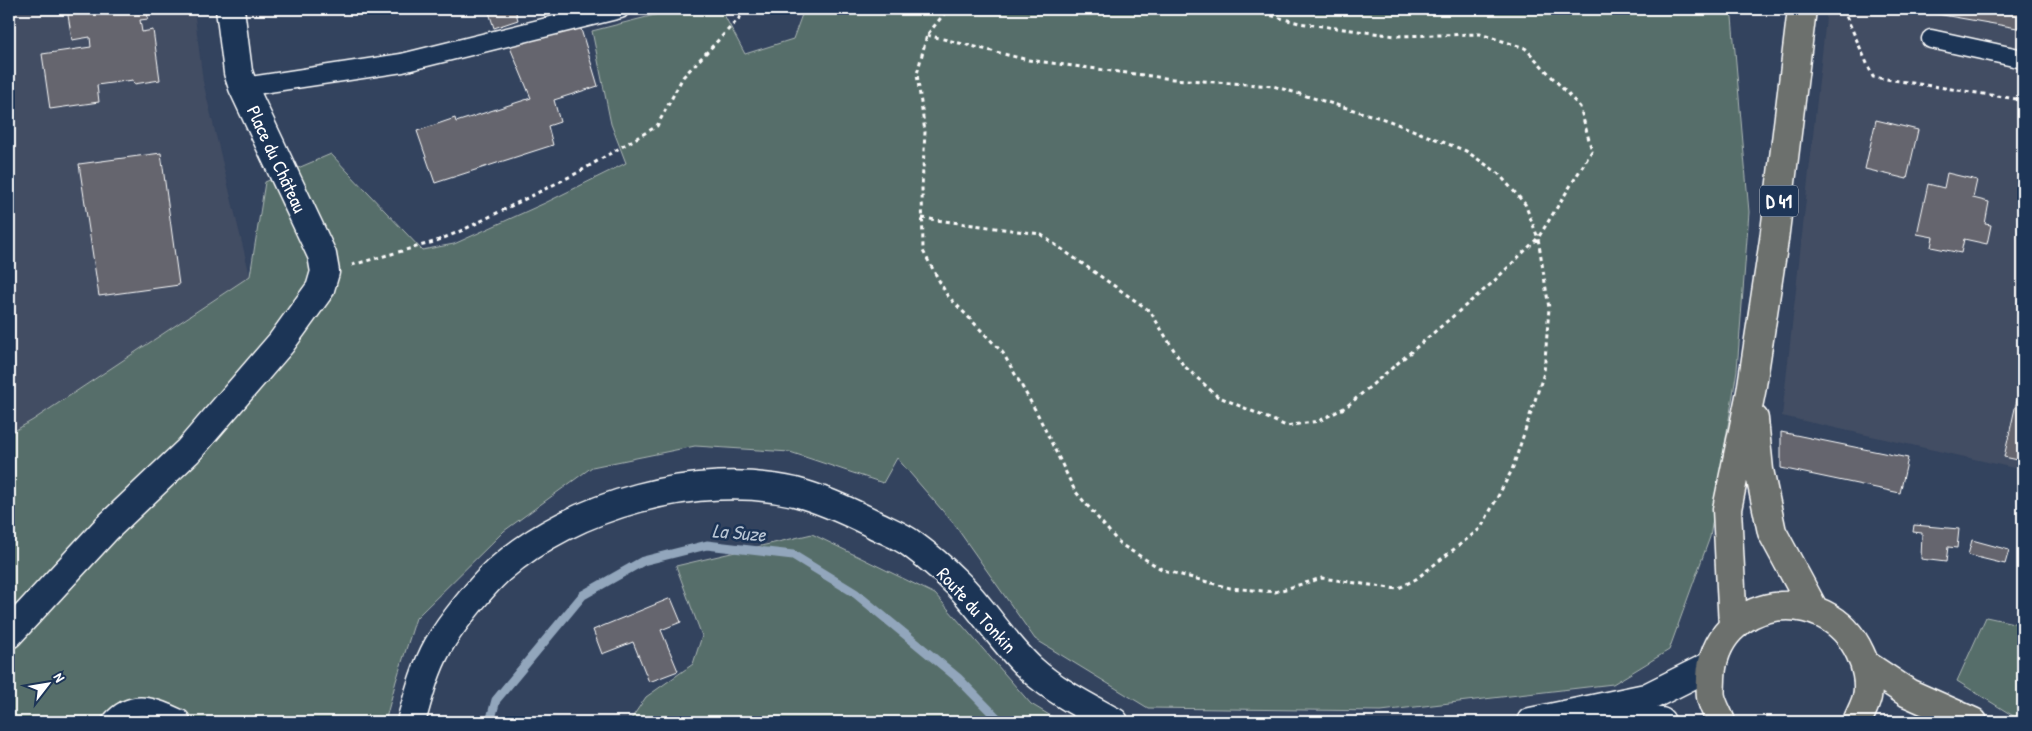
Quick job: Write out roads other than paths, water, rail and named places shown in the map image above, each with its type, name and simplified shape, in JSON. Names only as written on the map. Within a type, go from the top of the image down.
[{"type":"main road","name":"D 41","points":[[1733,627],[1727,509],[1751,392],[1774,240],[1802,9]]},
{"type":"main road","name":"D 41","points":[[1751,392],[1758,470],[1772,532],[1813,608]]},
{"type":"main road","points":[[1721,722],[1711,697],[1712,665],[1720,645],[1733,627],[1757,611],[1785,605],[1813,608],[1837,621],[1855,640],[1866,665],[1867,696],[1857,722]]},
{"type":"main road","points":[[1866,665],[1908,693],[1973,722]]},
{"type":"street","name":"Place du Château","points":[[9,634],[107,528],[188,451],[281,343],[320,289],[325,272],[324,263],[243,87],[238,72],[230,9]]},
{"type":"street","name":"Route du Tonkin","points":[[410,722],[438,646],[463,610],[499,570],[538,540],[572,523],[607,508],[654,494],[694,486],[749,486],[794,492],[842,508],[912,544],[958,584],[997,632],[1031,669],[1071,698],[1114,722]]},
{"type":"street","points":[[1531,722],[1646,698],[1712,665]]},
{"type":"street","points":[[1642,722],[1661,722]]},
{"type":"lane","points":[[243,87],[402,63],[620,9]]},
{"type":"lane","points":[[1931,39],[2023,59]]},
{"type":"lane","points":[[111,722],[119,713],[135,706],[156,708],[180,719],[182,722]]},
{"type":"waterway","name":"La Suze","points":[[490,722],[496,700],[583,595],[643,561],[707,545],[793,555],[855,593],[958,678],[1001,722]]}]
